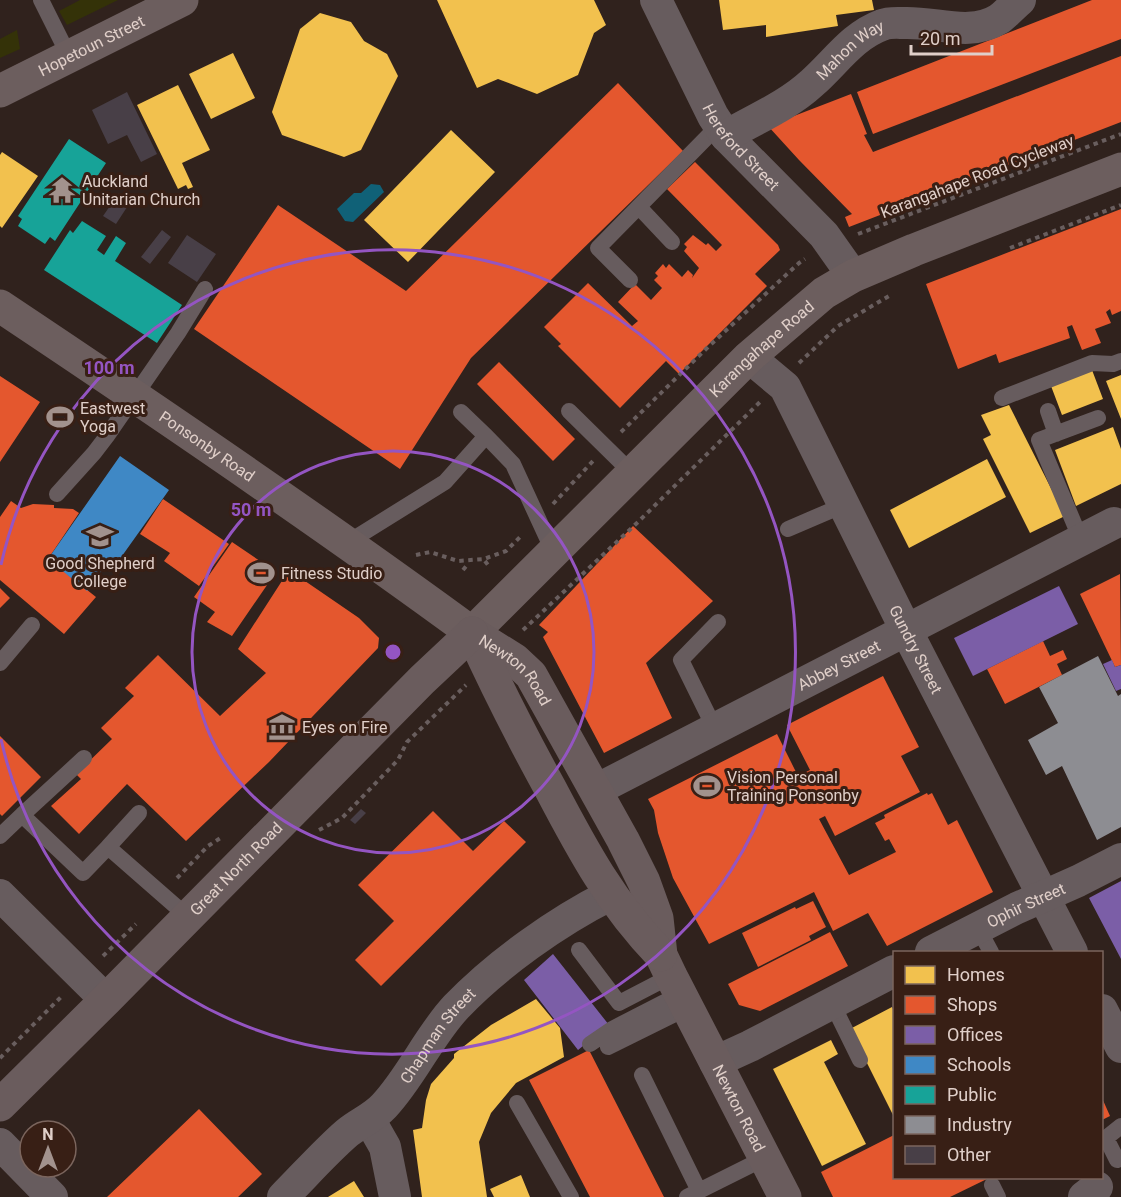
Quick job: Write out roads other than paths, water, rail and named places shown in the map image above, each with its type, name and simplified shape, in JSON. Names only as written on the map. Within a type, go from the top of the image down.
[{"type":"main road","name":"Hopetoun Street","points":[[0,91],[182,0]]},
{"type":"main road","name":"Karangahape Road","points":[[472,633],[749,357],[797,314],[837,284],[914,250],[1121,170]]},
{"type":"main road","name":"Ponsonby Road","points":[[0,306],[134,395],[472,633]]},
{"type":"main road","name":"Newton Road","points":[[472,633],[515,660],[531,675],[596,790],[644,882],[657,918],[675,983]]},
{"type":"main road","name":"Newton Road","points":[[472,633],[504,703],[571,828],[610,895],[675,983],[785,1197]]},
{"type":"main road","name":"Great North Road","points":[[0,1105],[422,680],[472,633]]},
{"type":"street","name":"Hereford Street","points":[[656,0],[723,131],[824,235],[853,276]]},
{"type":"street","name":"Mahon Way","points":[[723,131],[784,104],[812,83],[857,38],[879,26],[938,24],[958,29],[977,28],[999,19],[1020,0]]},
{"type":"street","name":"Gundry Street","points":[[749,357],[784,387],[1071,951]]},
{"type":"street","name":"Abbey Street","points":[[596,790],[1081,540],[1118,518]]},
{"type":"street","name":"Ophir Street","points":[[935,951],[984,940],[1043,897],[1121,859]]},
{"type":"street","points":[[0,895],[106,1000]]},
{"type":"street","name":"Chapman Street","points":[[283,1197],[346,1133],[369,1119],[387,1104],[431,1038],[456,1007],[552,927],[610,895]]},
{"type":"street","points":[[715,1062],[893,972]]},
{"type":"street","points":[[1103,1013],[1119,1041]]},
{"type":"street","points":[[369,1119],[386,1147],[395,1197]]},
{"type":"street","points":[[0,1144],[52,1197]]},
{"type":"lane","points":[[41,0],[69,56]]},
{"type":"lane","points":[[630,280],[598,248],[639,207],[723,131]]},
{"type":"lane","points":[[639,207],[672,242]]},
{"type":"lane","points":[[57,494],[94,453],[178,333],[204,289]]},
{"type":"lane","points":[[1002,398],[1092,363],[1121,362]]},
{"type":"lane","points":[[568,411],[632,473]]},
{"type":"lane","points":[[1048,411],[1056,434]]},
{"type":"lane","points":[[461,412],[513,464],[553,551]]},
{"type":"lane","points":[[1081,540],[1039,440],[1098,418]]},
{"type":"lane","points":[[347,543],[445,482],[486,436]]},
{"type":"lane","points":[[788,529],[844,505]]},
{"type":"lane","points":[[715,729],[681,660],[718,621]]},
{"type":"lane","points":[[0,663],[32,625]]},
{"type":"lane","points":[[0,836],[84,758]]},
{"type":"lane","points":[[22,815],[83,873],[139,813]]},
{"type":"lane","points":[[108,847],[188,917]]},
{"type":"lane","points":[[579,950],[619,1003],[675,983]]},
{"type":"lane","points":[[590,1044],[675,983]]},
{"type":"lane","points":[[608,1047],[675,983]]},
{"type":"lane","points":[[832,1003],[860,1060]]},
{"type":"lane","points":[[642,1075],[693,1194],[765,1158]]},
{"type":"lane","points":[[517,1104],[571,1197]]},
{"type":"lane","points":[[1117,1160],[1106,1138],[1121,1126]]},
{"type":"water","points":[[371,184],[380,185],[384,192],[353,222],[345,221],[337,209],[354,193],[361,193]]},
{"type":"place","name":"Auckland Unitarian Church","points":[[62,190]]},
{"type":"place","name":"Eastwest Yoga","points":[[60,417]]},
{"type":"place","name":"Good Shepherd College","points":[[100,536]]},
{"type":"place","name":"Fitness Studio","points":[[261,573]]},
{"type":"place","name":"Eyes on Fire","points":[[282,727]]},
{"type":"place","name":"Vision Personal Training Ponsonby","points":[[707,786]]}]
